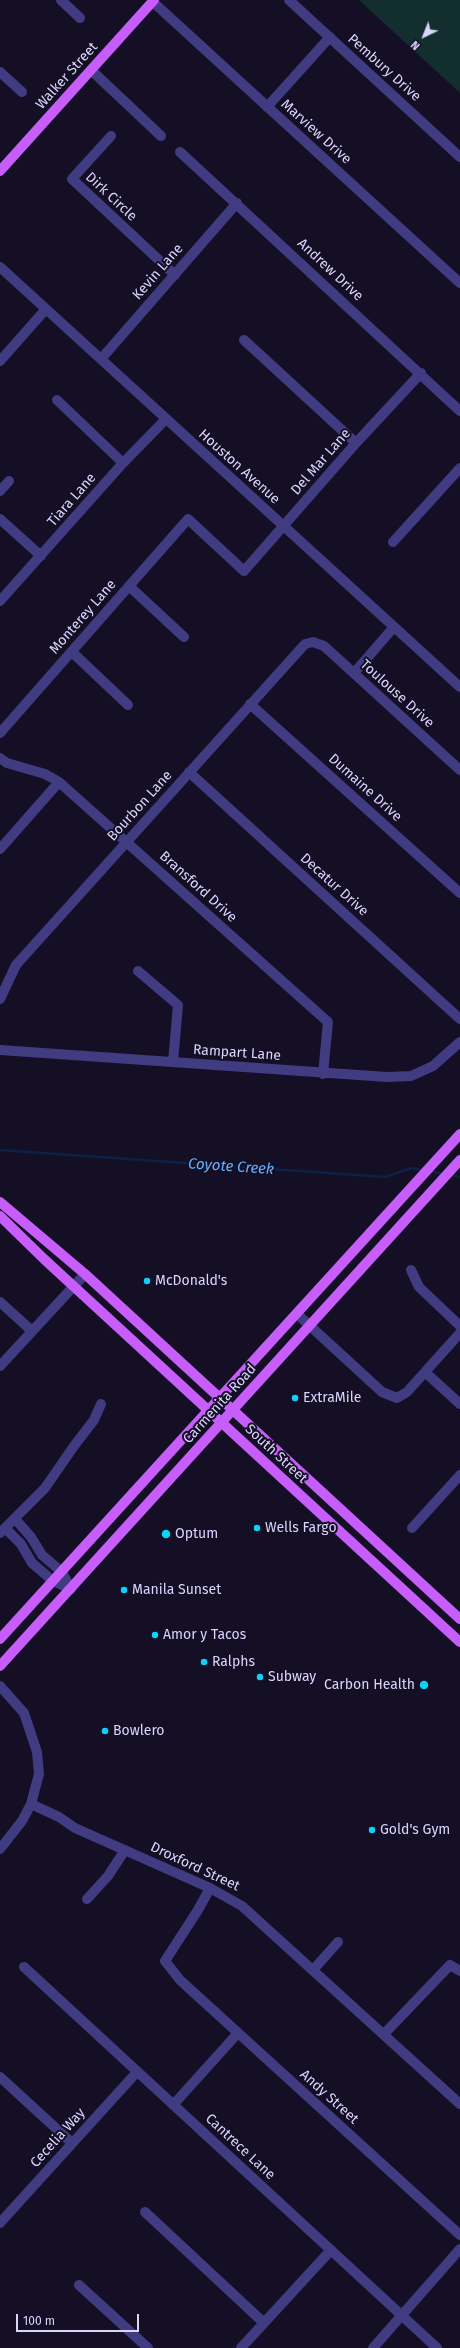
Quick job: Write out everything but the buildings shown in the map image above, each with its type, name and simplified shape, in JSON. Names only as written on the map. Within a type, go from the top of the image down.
[{"type":"main road","name":"Walker Street","points":[[0,171],[153,1]]},
{"type":"main road","name":"Carmenita Road","points":[[0,1640],[458,1137]]},
{"type":"main road","name":"Carmenita Road","points":[[0,1666],[460,1160]]},
{"type":"main road","name":"South Street","points":[[0,1202],[85,1274],[460,1619]]},
{"type":"main road","name":"South Street","points":[[0,1216],[73,1286],[460,1642]]},
{"type":"street","points":[[61,0],[80,18]]},
{"type":"street","name":"Pembury Drive","points":[[289,0],[460,157]]},
{"type":"street","name":"Marview Drive","points":[[153,1],[460,283]]},
{"type":"street","points":[[267,107],[330,37]]},
{"type":"street","points":[[91,70],[161,136]]},
{"type":"street","points":[[0,72],[22,92]]},
{"type":"street","name":"Dirk Circle","points":[[110,136],[72,179],[175,275]]},
{"type":"street","name":"Andrew Drive","points":[[180,152],[421,373],[460,411]]},
{"type":"street","name":"Kevin Lane","points":[[101,359],[236,203]]},
{"type":"street","name":"Houston Avenue","points":[[0,267],[460,688]]},
{"type":"street","points":[[0,361],[46,309]]},
{"type":"street","points":[[244,340],[356,443]]},
{"type":"street","name":"Del Mar Lane","points":[[188,519],[244,571],[356,443],[421,373]]},
{"type":"street","points":[[57,400],[123,463]]},
{"type":"street","name":"Tiara Lane","points":[[0,601],[123,463],[166,419]]},
{"type":"street","points":[[393,542],[460,468]]},
{"type":"street","points":[[0,491],[9,481]]},
{"type":"street","points":[[0,519],[41,556]]},
{"type":"street","name":"Monterey Lane","points":[[0,734],[188,519]]},
{"type":"street","points":[[129,586],[184,637]]},
{"type":"street","points":[[354,673],[394,627]]},
{"type":"street","name":"Toulouse Drive","points":[[313,642],[324,646],[460,770]]},
{"type":"street","name":"Bourbon Lane","points":[[0,999],[16,965],[302,647],[313,642]]},
{"type":"street","points":[[72,652],[128,704]]},
{"type":"street","name":"Dumaine Drive","points":[[250,704],[460,893]]},
{"type":"street","name":"Bransford Drive","points":[[0,758],[7,763],[45,774],[59,782],[328,1022],[323,1074]]},
{"type":"street","name":"Decatur Drive","points":[[189,772],[460,1019]]},
{"type":"street","points":[[0,849],[59,782]]},
{"type":"street","points":[[138,972],[178,1005],[173,1062]]},
{"type":"street","name":"Rampart Lane","points":[[0,1050],[323,1074],[411,1076],[433,1066],[460,1042]]},
{"type":"street","points":[[411,1270],[418,1287],[460,1326]]},
{"type":"street","points":[[0,1366],[85,1274]]},
{"type":"street","points":[[0,1302],[32,1331]]},
{"type":"street","points":[[296,1314],[382,1392],[397,1398],[407,1392],[460,1333]]},
{"type":"street","points":[[425,1372],[460,1404]]},
{"type":"street","points":[[71,1588],[53,1581],[32,1563],[21,1544],[3,1531],[16,1520],[45,1488],[94,1420],[101,1404]]},
{"type":"street","points":[[412,1528],[460,1475]]},
{"type":"street","points":[[16,1520],[31,1537],[42,1555],[62,1572],[71,1588]]},
{"type":"street","points":[[0,1686],[24,1713],[37,1752],[39,1774],[31,1804],[22,1821],[0,1848]]},
{"type":"street","name":"Droxford Street","points":[[31,1804],[59,1817],[75,1828],[210,1888],[242,1906],[460,2104]]},
{"type":"street","points":[[87,1899],[108,1876],[125,1850]]},
{"type":"street","name":"Andy Street","points":[[210,1888],[198,1910],[165,1960],[180,1980],[460,2236]]},
{"type":"street","points":[[312,1970],[338,1942]]},
{"type":"street","points":[[384,2034],[450,1965],[460,1971]]},
{"type":"street","name":"Cantrece Lane","points":[[24,1967],[437,2348]]},
{"type":"street","points":[[173,2105],[238,2033]]},
{"type":"street","name":"Cecelia Way","points":[[0,2223],[4,2212],[72,2143],[137,2072]]},
{"type":"street","points":[[0,2077],[72,2143]]},
{"type":"street","points":[[144,2212],[264,2323]]},
{"type":"street","points":[[373,2348],[460,2249]]},
{"type":"street","points":[[241,2348],[331,2250]]},
{"type":"street","points":[[79,2285],[148,2348]]},
{"type":"green space","points":[[359,0],[460,0],[460,93]]},
{"type":"waterway","name":"Coyote Creek","points":[[0,1150],[385,1177],[411,1168],[423,1170]]},
{"type":"waterway","name":"Coyote Creek","points":[[430,1171],[443,1174]]},
{"type":"waterway","name":"Coyote Creek","points":[[450,1175],[460,1177]]},
{"type":"place","name":"McDonald's","points":[[147,1281]]},
{"type":"place","name":"ExtraMile","points":[[295,1398]]},
{"type":"place","name":"Wells Fargo","points":[[257,1528]]},
{"type":"place","name":"Optum","points":[[166,1534]]},
{"type":"place","name":"Manila Sunset","points":[[124,1590]]},
{"type":"place","name":"Amor y Tacos","points":[[155,1635]]},
{"type":"place","name":"Ralphs","points":[[204,1662]]},
{"type":"place","name":"Subway","points":[[260,1677]]},
{"type":"place","name":"Carbon Health","points":[[424,1685]]},
{"type":"place","name":"Bowlero","points":[[105,1731]]},
{"type":"place","name":"Gold's Gym","points":[[372,1830]]}]
